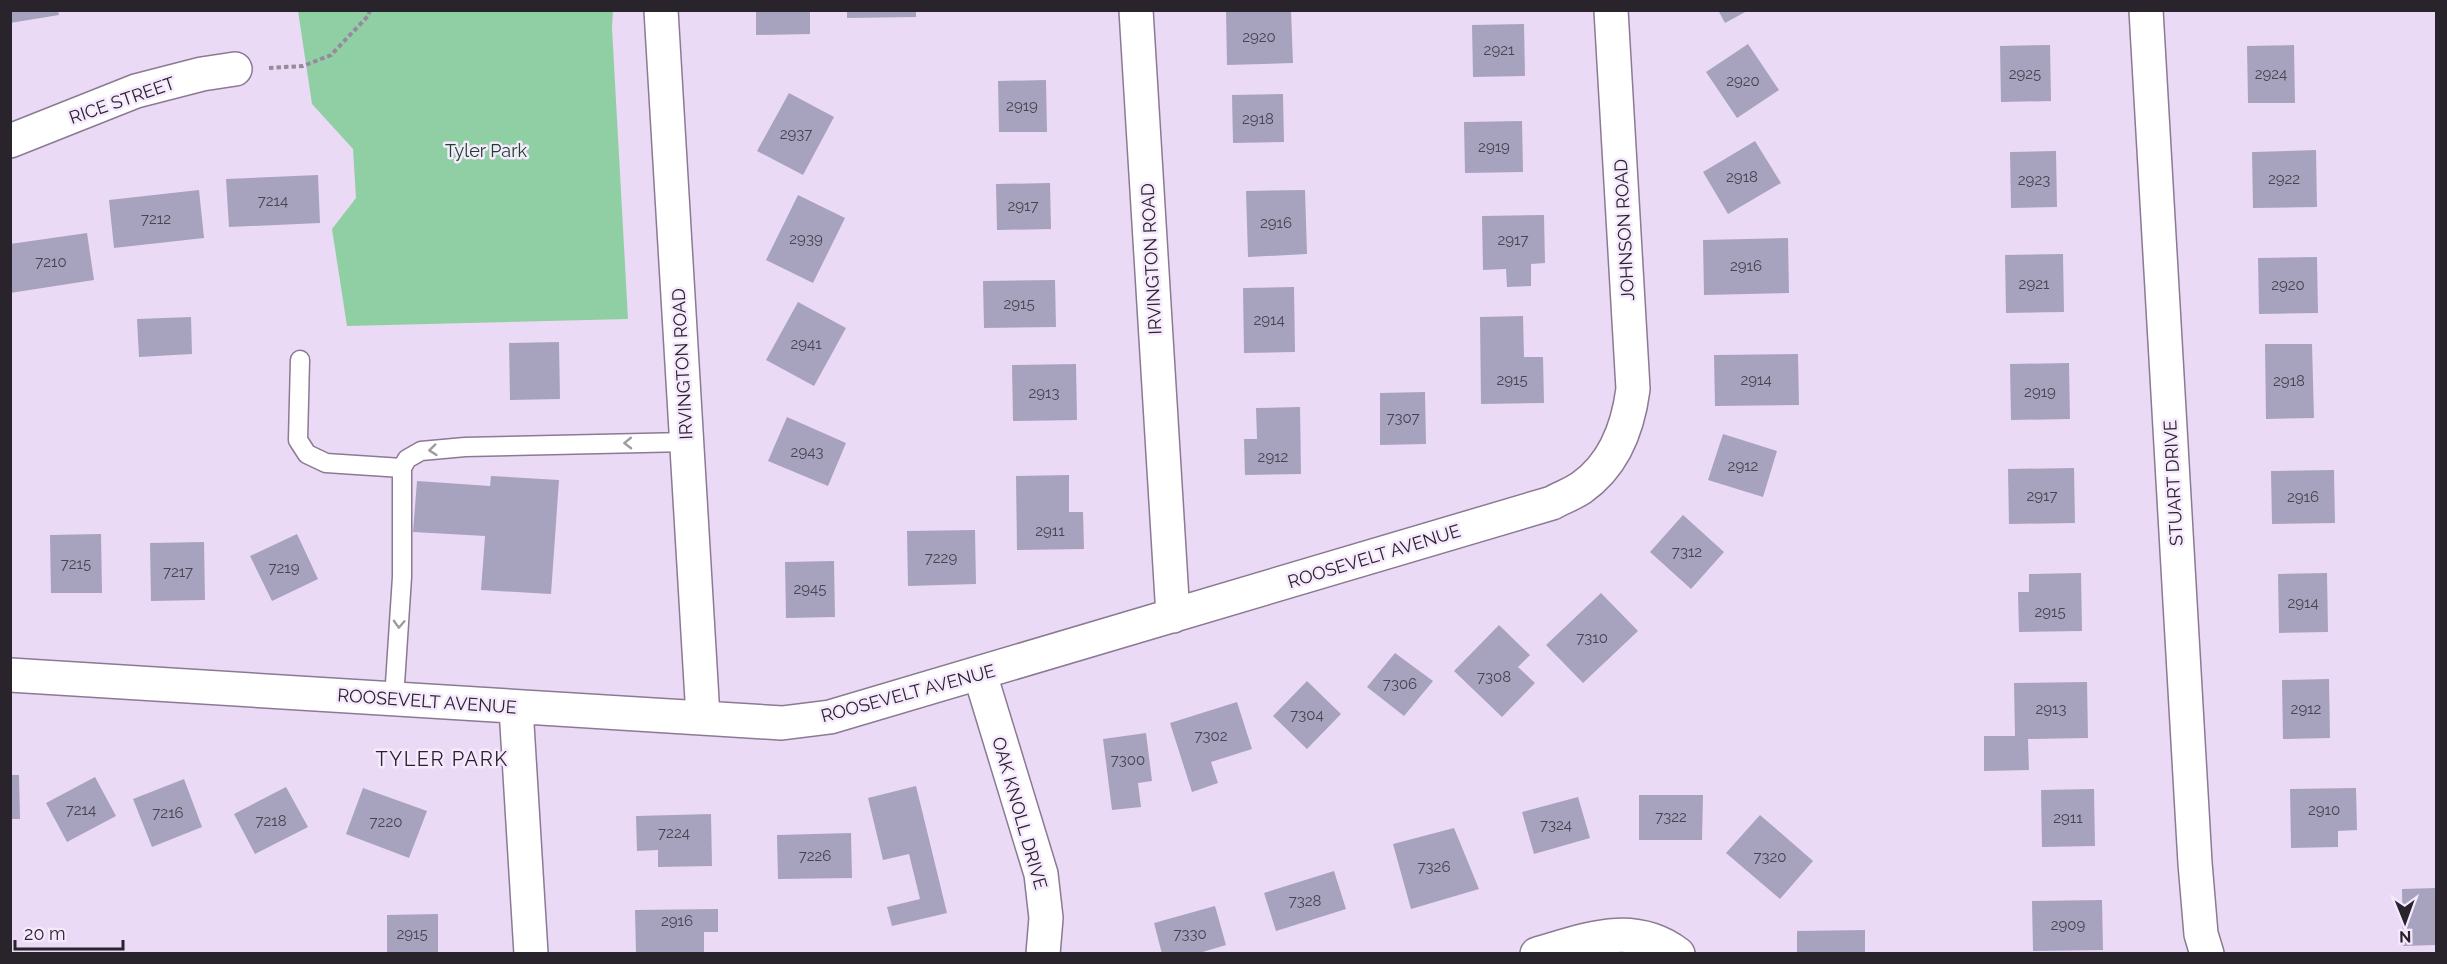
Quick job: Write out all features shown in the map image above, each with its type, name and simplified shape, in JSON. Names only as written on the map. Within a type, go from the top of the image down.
[{"type":"street","name":"IRVINGTON ROAD","points":[[661,10],[703,717]]},
{"type":"street","name":"IRVINGTON ROAD","points":[[1136,10],[1173,616]]},
{"type":"street","name":"JOHNSON ROAD","points":[[1611,10],[1633,389],[1630,414],[1617,448]]},
{"type":"street","name":"STUART DRIVE","points":[[2146,10],[2195,863],[2201,934],[2207,954]]},
{"type":"street","name":"RICE STREET","points":[[10,141],[135,91],[202,74],[235,69]]},
{"type":"street","name":"ROOSEVELT AVENUE","points":[[10,675],[782,723],[830,717],[1552,503],[1581,489],[1604,467],[1617,448]]},
{"type":"street","name":"OAK KNOLL DRIVE","points":[[980,674],[1041,874],[1046,918],[1043,954]]},
{"type":"street","points":[[516,708],[531,954]]},
{"type":"street","points":[[1537,954],[1615,934],[1639,936],[1664,943],[1678,954]]},
{"type":"lane","points":[[300,360],[298,440],[307,454],[326,463],[402,468]]},
{"type":"lane","points":[[394,699],[402,577],[402,468],[406,459],[421,451],[465,447],[687,442]]},
{"type":"path","points":[[235,69],[303,66],[332,55],[368,16],[370,10]]},
{"type":"green space","name":"Tyler Park","points":[[298,11],[613,11],[612,28],[628,319],[347,326],[332,229],[356,198],[353,149],[312,104]]},
{"type":"building","points":[[10,10],[58,10],[59,15],[10,23]]},
{"type":"building","points":[[756,10],[810,10],[810,34],[756,35]]},
{"type":"building","points":[[847,10],[916,10],[916,17],[847,18]]},
{"type":"building","points":[[1226,10],[1291,10],[1293,63],[1227,65]]},
{"type":"building","points":[[1718,10],[1749,10],[1725,23]]},
{"type":"building","points":[[1524,24],[1525,76],[1473,77],[1472,25]]},
{"type":"building","points":[[1748,44],[1779,90],[1737,118],[1706,72]]},
{"type":"building","points":[[2050,45],[2051,101],[2001,102],[2000,46]]},
{"type":"building","points":[[2294,45],[2295,103],[2248,103],[2247,46]]},
{"type":"building","points":[[1046,80],[1047,132],[999,132],[998,81]]},
{"type":"building","points":[[789,93],[834,117],[803,175],[757,151]]},
{"type":"building","points":[[1283,94],[1284,142],[1233,143],[1232,95]]},
{"type":"building","points":[[1522,121],[1523,172],[1465,173],[1464,122]]},
{"type":"building","points":[[1755,141],[1781,183],[1728,214],[1703,172]]},
{"type":"building","points":[[2316,150],[2317,207],[2253,208],[2252,152]]},
{"type":"building","points":[[2056,151],[2057,207],[2011,208],[2010,152]]},
{"type":"building","points":[[318,175],[320,223],[229,227],[226,179]]},
{"type":"building","points":[[1050,183],[1051,229],[997,230],[996,184]]},
{"type":"building","points":[[199,190],[204,238],[114,248],[109,200]]},
{"type":"building","points":[[1305,190],[1307,254],[1248,257],[1246,191]]},
{"type":"building","points":[[798,195],[845,218],[813,283],[766,260]]},
{"type":"building","points":[[1544,215],[1545,263],[1531,264],[1531,286],[1507,287],[1506,269],[1483,270],[1482,216]]},
{"type":"building","points":[[87,233],[94,280],[10,293],[10,244]]},
{"type":"building","points":[[1788,238],[1789,293],[1704,295],[1703,240]]},
{"type":"building","points":[[2063,254],[2064,312],[2006,313],[2005,255]]},
{"type":"building","points":[[2317,257],[2318,313],[2259,314],[2258,258]]},
{"type":"building","points":[[1055,280],[1056,327],[984,328],[983,281]]},
{"type":"building","points":[[1294,287],[1295,352],[1244,353],[1243,288]]},
{"type":"building","points":[[798,302],[846,328],[814,386],[766,360]]},
{"type":"building","points":[[1523,316],[1524,357],[1543,357],[1544,403],[1481,404],[1480,317]]},
{"type":"building","points":[[191,317],[192,354],[139,357],[137,319]]},
{"type":"building","points":[[559,342],[560,399],[510,400],[509,343]]},
{"type":"building","points":[[2265,344],[2312,344],[2314,418],[2266,419]]},
{"type":"building","points":[[1798,354],[1799,405],[1715,406],[1714,355]]},
{"type":"building","points":[[2069,363],[2070,419],[2011,420],[2010,364]]},
{"type":"building","points":[[1076,364],[1077,420],[1013,421],[1012,365]]},
{"type":"building","points":[[1425,392],[1426,444],[1380,445],[1380,393]]},
{"type":"building","points":[[1300,407],[1301,474],[1245,475],[1244,439],[1257,439],[1256,408]]},
{"type":"building","points":[[787,417],[846,443],[828,486],[768,461]]},
{"type":"building","points":[[1723,434],[1777,451],[1763,497],[1708,480]]},
{"type":"building","points":[[2074,468],[2075,523],[2009,524],[2008,469]]},
{"type":"building","points":[[2334,470],[2335,523],[2272,524],[2271,471]]},
{"type":"building","points":[[1069,475],[1069,512],[1083,512],[1084,549],[1017,550],[1016,476]]},
{"type":"building","points":[[491,476],[559,480],[551,594],[481,590],[485,536],[413,532],[417,481],[490,486]]},
{"type":"building","points":[[1683,515],[1724,552],[1691,589],[1650,552]]},
{"type":"building","points":[[975,530],[976,584],[908,586],[907,531]]},
{"type":"building","points":[[101,534],[102,593],[51,593],[50,535]]},
{"type":"building","points":[[297,534],[318,579],[272,601],[250,556]]},
{"type":"building","points":[[204,542],[205,600],[151,601],[150,543]]},
{"type":"building","points":[[834,561],[835,617],[786,618],[785,562]]},
{"type":"building","points":[[2081,573],[2082,631],[2019,632],[2018,592],[2029,592],[2029,574]]},
{"type":"building","points":[[2327,573],[2328,632],[2279,633],[2278,574]]},
{"type":"building","points":[[1601,593],[1638,631],[1583,683],[1546,645]]},
{"type":"building","points":[[1499,625],[1530,655],[1518,667],[1535,683],[1502,717],[1454,671]]},
{"type":"building","points":[[1395,653],[1433,681],[1404,716],[1367,687]]},
{"type":"building","points":[[2329,679],[2330,738],[2283,739],[2282,680]]},
{"type":"building","points":[[1307,681],[1341,714],[1307,749],[1273,716]]},
{"type":"building","points":[[2087,682],[2088,738],[2028,739],[2029,770],[1984,771],[1984,736],[2015,736],[2014,683]]},
{"type":"building","points":[[1237,702],[1252,749],[1211,762],[1218,783],[1192,792],[1170,723]]},
{"type":"building","points":[[1146,733],[1152,781],[1138,783],[1141,807],[1112,810],[1103,739]]},
{"type":"building","points":[[10,775],[19,775],[20,819],[10,819]]},
{"type":"building","points":[[95,777],[116,816],[67,842],[46,803]]},
{"type":"building","points":[[184,779],[202,827],[152,847],[133,799]]},
{"type":"building","points":[[916,786],[947,913],[892,926],[887,907],[920,899],[909,854],[883,860],[868,798]]},
{"type":"building","points":[[286,787],[308,827],[255,854],[234,814]]},
{"type":"building","points":[[363,788],[427,811],[409,858],[346,834]]},
{"type":"building","points":[[2356,788],[2357,830],[2338,831],[2338,847],[2291,848],[2290,789]]},
{"type":"building","points":[[2094,789],[2095,846],[2042,847],[2041,790]]},
{"type":"building","points":[[1639,795],[1703,795],[1702,840],[1639,840]]},
{"type":"building","points":[[1578,797],[1590,838],[1534,854],[1522,812]]},
{"type":"building","points":[[711,814],[712,866],[658,867],[658,850],[637,851],[636,816]]},
{"type":"building","points":[[1760,815],[1813,861],[1780,899],[1726,853]]},
{"type":"building","points":[[1454,828],[1479,889],[1411,909],[1393,844]]},
{"type":"building","points":[[851,833],[852,878],[778,879],[777,835]]},
{"type":"building","points":[[1334,871],[1346,909],[1276,931],[1264,893]]},
{"type":"building","points":[[2436,888],[2436,945],[2403,946],[2402,889]]},
{"type":"building","points":[[2102,900],[2103,950],[2033,951],[2032,901]]},
{"type":"building","points":[[1215,906],[1226,945],[1196,954],[1162,954],[1154,923]]},
{"type":"building","points":[[718,909],[718,932],[704,932],[704,953],[636,954],[635,910]]},
{"type":"building","points":[[438,914],[438,954],[387,954],[387,915]]},
{"type":"building","points":[[1865,930],[1865,954],[1797,954],[1797,931]]},
{"type":"district","name":"TYLER PARK","points":[[442,759]]}]
